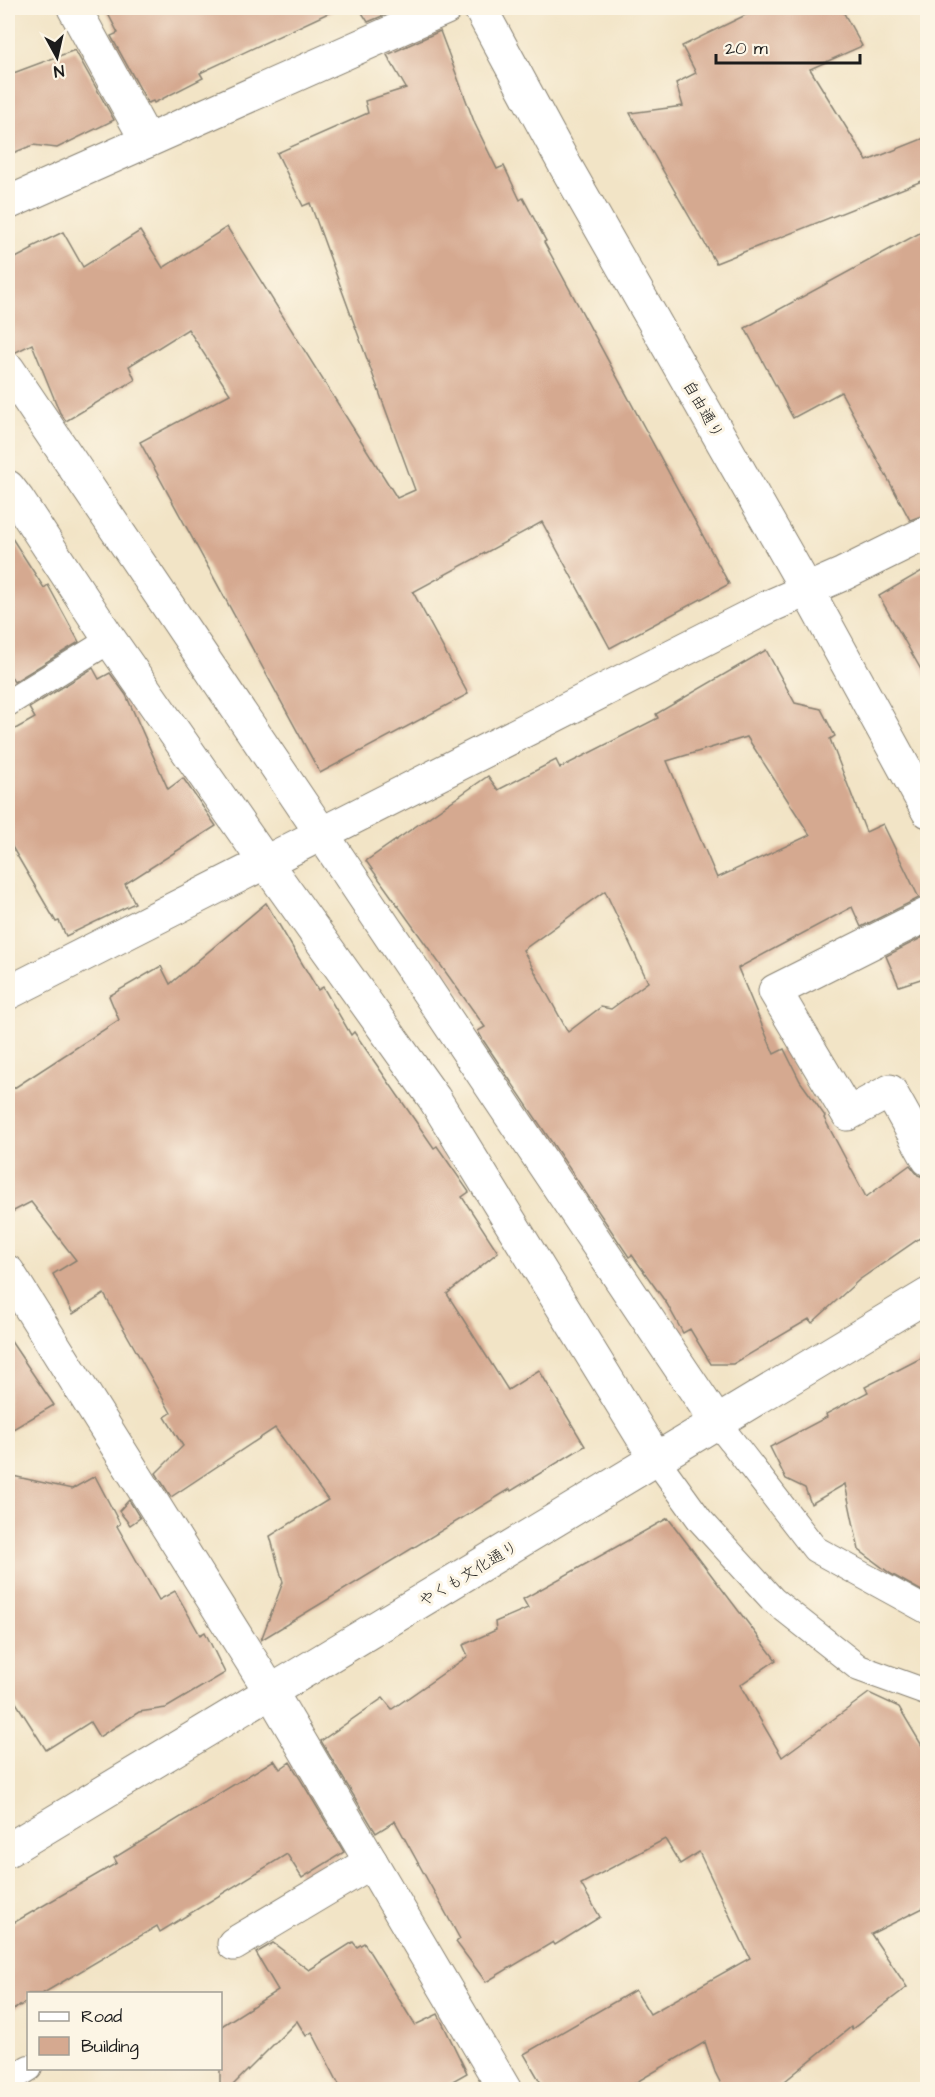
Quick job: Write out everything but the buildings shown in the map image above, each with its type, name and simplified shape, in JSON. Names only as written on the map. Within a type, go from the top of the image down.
[{"type":"street","points":[[74,8],[147,141]]},
{"type":"street","points":[[8,203],[446,8]]},
{"type":"street","name":"自由通り","points":[[480,8],[566,167],[807,590],[927,811]]},
{"type":"street","points":[[8,369],[716,1421]]},
{"type":"street","points":[[8,488],[110,640],[265,862],[434,1098],[656,1459]]},
{"type":"street","points":[[8,993],[747,618],[927,532]]},
{"type":"street","points":[[927,914],[776,991],[848,1113],[890,1091],[927,1159]]},
{"type":"street","points":[[8,1272],[271,1692],[505,2090]]},
{"type":"street","name":"やくも文化通り","points":[[8,1850],[927,1295]]},
{"type":"street","points":[[234,1944],[371,1862]]},
{"type":"lane","points":[[8,703],[110,640]]},
{"type":"lane","points":[[716,1421],[815,1548],[927,1611]]},
{"type":"lane","points":[[656,1459],[700,1520],[773,1600],[860,1668],[927,1692]]},
{"type":"lane","points":[[8,2081],[27,2069]]}]
